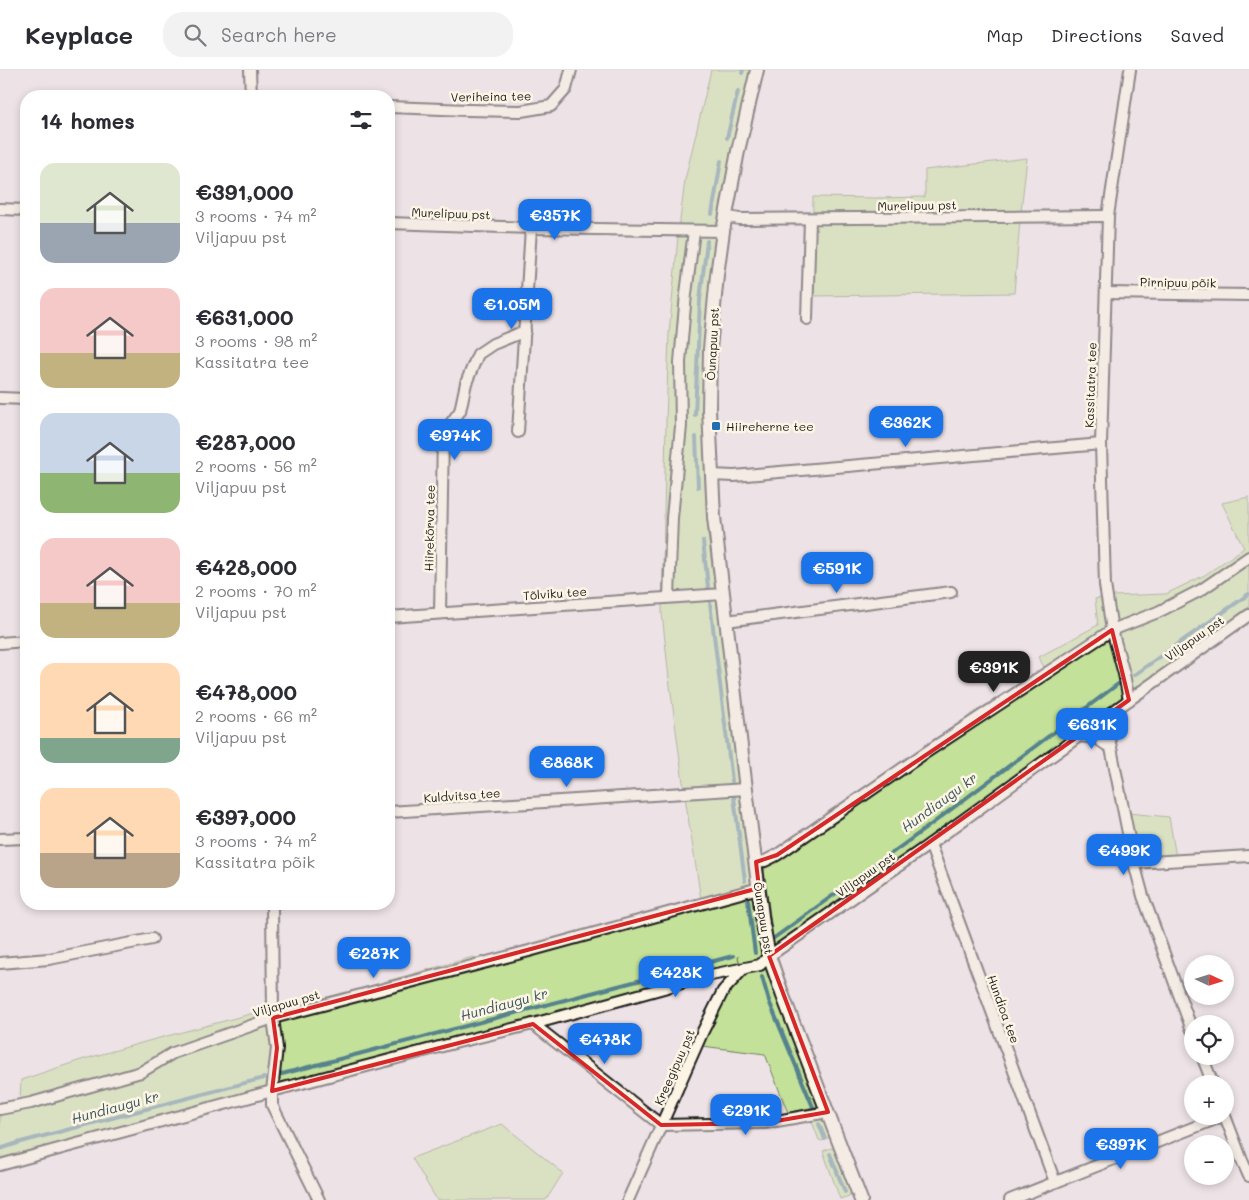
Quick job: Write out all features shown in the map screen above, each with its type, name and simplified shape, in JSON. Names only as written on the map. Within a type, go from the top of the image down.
[{"type":"street","points":[[250,70],[250,90]]},
{"type":"street","name":"Veriheina tee","points":[[395,107],[521,111],[551,106],[566,89],[571,70]]},
{"type":"street","name":"Õunapuu pst","points":[[757,70],[725,216],[710,349],[709,410],[714,517],[746,789],[763,924],[769,956],[861,1200]]},
{"type":"street","name":"Kassitatra tee","points":[[1129,700],[1112,630],[1105,586],[1101,444],[1108,216],[1130,70]]},
{"type":"street","points":[[0,209],[20,210]]},
{"type":"street","name":"Murelipuu pst","points":[[725,216],[740,219],[1108,216]]},
{"type":"street","points":[[807,319],[810,219]]},
{"type":"street","name":"Murelipuu pst","points":[[395,223],[531,228],[723,230]]},
{"type":"street","points":[[518,432],[531,228]]},
{"type":"street","points":[[669,597],[672,518],[681,426],[680,362],[694,230]]},
{"type":"street","name":"Pirnipuu põik","points":[[1106,293],[1249,295]]},
{"type":"street","name":"Hiirekõrva tee","points":[[440,613],[443,434],[460,411],[466,383],[478,354],[493,344],[525,331]]},
{"type":"street","points":[[0,398],[20,398]]},
{"type":"street","points":[[711,475],[734,476],[1101,444]]},
{"type":"street","points":[[756,862],[777,855],[922,755],[1112,630],[1158,612],[1201,590],[1249,557]]},
{"type":"street","points":[[726,621],[951,592]]},
{"type":"street","name":"Tõlviku tee","points":[[395,617],[723,594]]},
{"type":"street","name":"Viljapuu pst","points":[[0,1165],[711,975],[760,965],[769,956],[930,844],[1249,615]]},
{"type":"street","points":[[0,643],[20,641]]},
{"type":"street","points":[[1111,713],[1108,733],[1134,864],[1143,896],[1187,1015]]},
{"type":"street","points":[[1079,736],[1096,738],[1111,748]]},
{"type":"street","name":"Kuldvitsa tee","points":[[395,812],[746,789]]},
{"type":"street","points":[[0,840],[20,838]]},
{"type":"street","name":"Hundioa tee","points":[[930,844],[1056,1182]]},
{"type":"street","points":[[1134,864],[1249,856]]},
{"type":"street","name":"Viljapuu pst","points":[[0,1109],[31,1103],[141,1072],[173,1053],[273,1018],[759,888]]},
{"type":"street","points":[[272,910],[273,1018],[276,1048],[272,1105],[319,1200]]},
{"type":"street","points":[[0,963],[49,959],[152,939]]},
{"type":"street","name":"Kreegipuu pst","points":[[628,1200],[703,1031],[723,991],[743,969]]},
{"type":"street","points":[[533,1024],[661,1125]]},
{"type":"street","name":"Kreegipuu pst","points":[[661,1125],[765,1123],[828,1112]]},
{"type":"street","points":[[1010,1200],[1201,1125]]},
{"type":"street","points":[[1228,1125],[1249,1176]]},
{"type":"highlighted area","points":[[1112,630],[1129,700],[769,956],[828,1112],[765,1123],[661,1125],[533,1024],[272,1091],[277,1048],[273,1018],[759,888],[756,862],[777,855]]},
{"type":"green space","points":[[711,70],[751,70],[730,157],[715,236],[708,303],[703,368],[708,534],[758,933],[765,966],[818,1106],[788,1113],[765,1054],[702,1046],[726,994],[742,975],[738,956],[739,965],[0,1158],[0,1102],[20,1099],[21,1080],[81,1060],[152,1040],[266,1010],[337,995],[473,957],[491,964],[727,903],[725,894],[701,899],[685,797],[662,613],[669,334],[685,180]]},
{"type":"green space","points":[[1027,158],[1014,293],[812,296],[813,197],[925,197],[925,170]]},
{"type":"green space","points":[[1249,497],[1249,607],[929,839],[774,946],[764,871],[766,866],[1047,674],[1039,657],[1098,625],[1095,599],[1113,596],[1166,594],[1205,575],[1244,548],[1222,503]]},
{"type":"green space","points":[[1128,813],[1169,817],[1176,857],[1138,858]]},
{"type":"green space","points":[[811,1119],[820,1119],[825,1122],[830,1136],[827,1139],[819,1140]]},
{"type":"green space","points":[[502,1124],[563,1173],[546,1200],[437,1200],[412,1158]]},
{"type":"green space","points":[[831,1148],[836,1151],[851,1191],[849,1196],[840,1199],[823,1151]]},
{"type":"waterway","points":[[727,138],[738,91]]},
{"type":"waterway","points":[[712,214],[721,161]]},
{"type":"waterway","points":[[695,415],[700,300],[707,241]]},
{"type":"waterway","points":[[696,437],[698,487]]},
{"type":"waterway","points":[[703,541],[708,587]]},
{"type":"waterway","name":"Hundiaugu kr","points":[[1134,675],[1249,594]]},
{"type":"waterway","points":[[710,603],[732,781]]},
{"type":"waterway","name":"Hundiaugu kr","points":[[774,938],[925,829],[1118,684]]},
{"type":"waterway","points":[[734,797],[745,881]]},
{"type":"waterway","points":[[748,900],[755,953]]},
{"type":"waterway","name":"Hundiaugu kr","points":[[282,1074],[733,956]]},
{"type":"waterway","points":[[762,977],[769,1001],[813,1107]]},
{"type":"waterway","name":"Hundiaugu kr","points":[[0,1149],[264,1078]]},
{"type":"waterway","points":[[819,1124],[825,1139]]},
{"type":"waterway","points":[[830,1154],[845,1192]]},
{"type":"place","name":"Hiireherne tee","points":[[716,426]]}]
